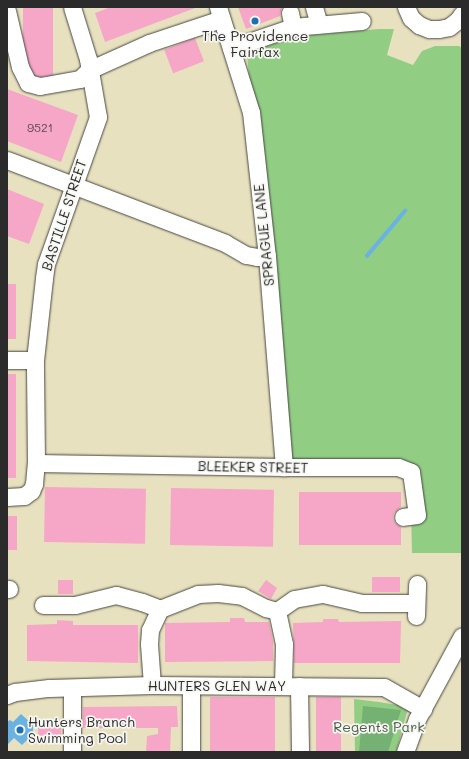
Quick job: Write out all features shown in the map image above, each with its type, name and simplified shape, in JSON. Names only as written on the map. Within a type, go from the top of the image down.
[{"type":"street","name":"BASTILLE STREET","points":[[7,497],[24,496],[31,492],[34,484],[36,463],[35,360],[46,264],[98,117],[88,59],[72,7]]},
{"type":"street","points":[[314,7],[319,24]]},
{"type":"street","points":[[406,7],[411,18],[419,25],[429,29],[462,34]]},
{"type":"street","points":[[7,11],[20,67],[28,83],[40,86],[80,79],[89,70],[220,13]]},
{"type":"street","name":"SPRAGUE LANE","points":[[220,13],[251,112],[267,256],[284,467]]},
{"type":"street","points":[[439,30],[449,27],[458,20],[462,14]]},
{"type":"street","points":[[231,48],[292,20],[319,24],[362,21]]},
{"type":"street","points":[[7,160],[225,243],[246,255],[258,257],[267,256]]},
{"type":"street","points":[[7,360],[35,360]]},
{"type":"street","name":"BLEEKER STREET","points":[[36,463],[284,467],[398,467],[411,472],[417,515],[403,518]]},
{"type":"street","points":[[277,611],[294,599],[323,594],[361,603],[416,610],[417,584]]},
{"type":"street","points":[[44,605],[75,605],[116,595],[142,602],[160,609],[198,594],[218,593],[242,596],[266,608],[277,611]]},
{"type":"street","points":[[152,686],[149,644],[150,630],[160,609]]},
{"type":"street","points":[[277,611],[284,644],[282,686]]},
{"type":"street","points":[[405,752],[423,709],[462,636]]},
{"type":"street","name":"HUNTERS GLEN WAY","points":[[7,695],[29,689],[152,686],[384,687],[423,709]]},
{"type":"street","points":[[191,686],[191,752]]},
{"type":"street","points":[[299,686],[300,752]]},
{"type":"street","points":[[72,688],[72,752]]},
{"type":"green space","points":[[394,29],[387,55],[413,65],[422,51],[435,46],[459,46],[462,48],[462,553],[412,553],[410,468],[284,467],[247,54],[291,37]]},
{"type":"green space","name":"Regents Park","points":[[354,699],[423,709],[407,712],[396,752],[355,752]]},
{"type":"green space","name":"Regents Park","points":[[363,706],[401,710],[388,752],[359,752]]},
{"type":"water","name":"Hunters Branch Swimming Pool","points":[[21,714],[33,725],[33,734],[22,745],[14,738],[7,745],[7,722],[10,720],[13,722]]},
{"type":"building","points":[[23,7],[53,7],[53,77],[23,77]]},
{"type":"building","points":[[111,7],[195,8],[105,42],[95,13]]},
{"type":"building","name":"The Providence Fairfax","points":[[238,7],[282,7],[280,16],[246,29]]},
{"type":"building","points":[[195,38],[204,61],[173,73],[164,50]]},
{"type":"building","points":[[7,89],[78,115],[61,162],[7,141]]},
{"type":"building","points":[[7,189],[44,204],[29,244],[7,236]]},
{"type":"building","points":[[7,284],[16,284],[16,339],[7,339]]},
{"type":"building","points":[[7,374],[16,374],[16,478],[7,478]]},
{"type":"building","points":[[45,487],[146,489],[145,544],[44,542]]},
{"type":"building","points":[[171,488],[274,490],[273,547],[170,545]]},
{"type":"building","points":[[299,492],[401,492],[401,507],[394,513],[393,518],[395,523],[401,527],[401,545],[299,545]]},
{"type":"building","points":[[7,516],[17,516],[17,550],[7,550]]},
{"type":"building","points":[[372,577],[400,577],[400,592],[372,592]]},
{"type":"building","points":[[58,580],[73,580],[73,594],[58,594]]},
{"type":"building","points":[[266,580],[277,588],[271,599],[258,591]]},
{"type":"building","points":[[230,618],[244,618],[245,622],[269,622],[273,642],[273,661],[165,662],[165,623],[230,622]]},
{"type":"building","points":[[323,619],[338,619],[339,622],[401,621],[400,663],[294,663],[293,623],[323,622]]},
{"type":"building","points":[[57,620],[73,621],[73,625],[138,625],[138,663],[27,661],[27,625],[57,624]]},
{"type":"building","points":[[210,697],[275,697],[275,752],[210,752]]},
{"type":"building","points":[[316,697],[341,697],[341,752],[316,752]]},
{"type":"building","points":[[177,706],[178,727],[171,727],[170,752],[146,752],[147,736],[158,734],[158,728],[83,728],[83,707]]},
{"type":"building","points":[[61,720],[61,737],[38,737],[38,721]]},
{"type":"waterway","points":[[367,256],[405,211]]},
{"type":"place","name":"The Providence Fairfax","points":[[255,21]]},
{"type":"place","name":"Hunters Branch Swimming Pool","points":[[20,730]]}]
